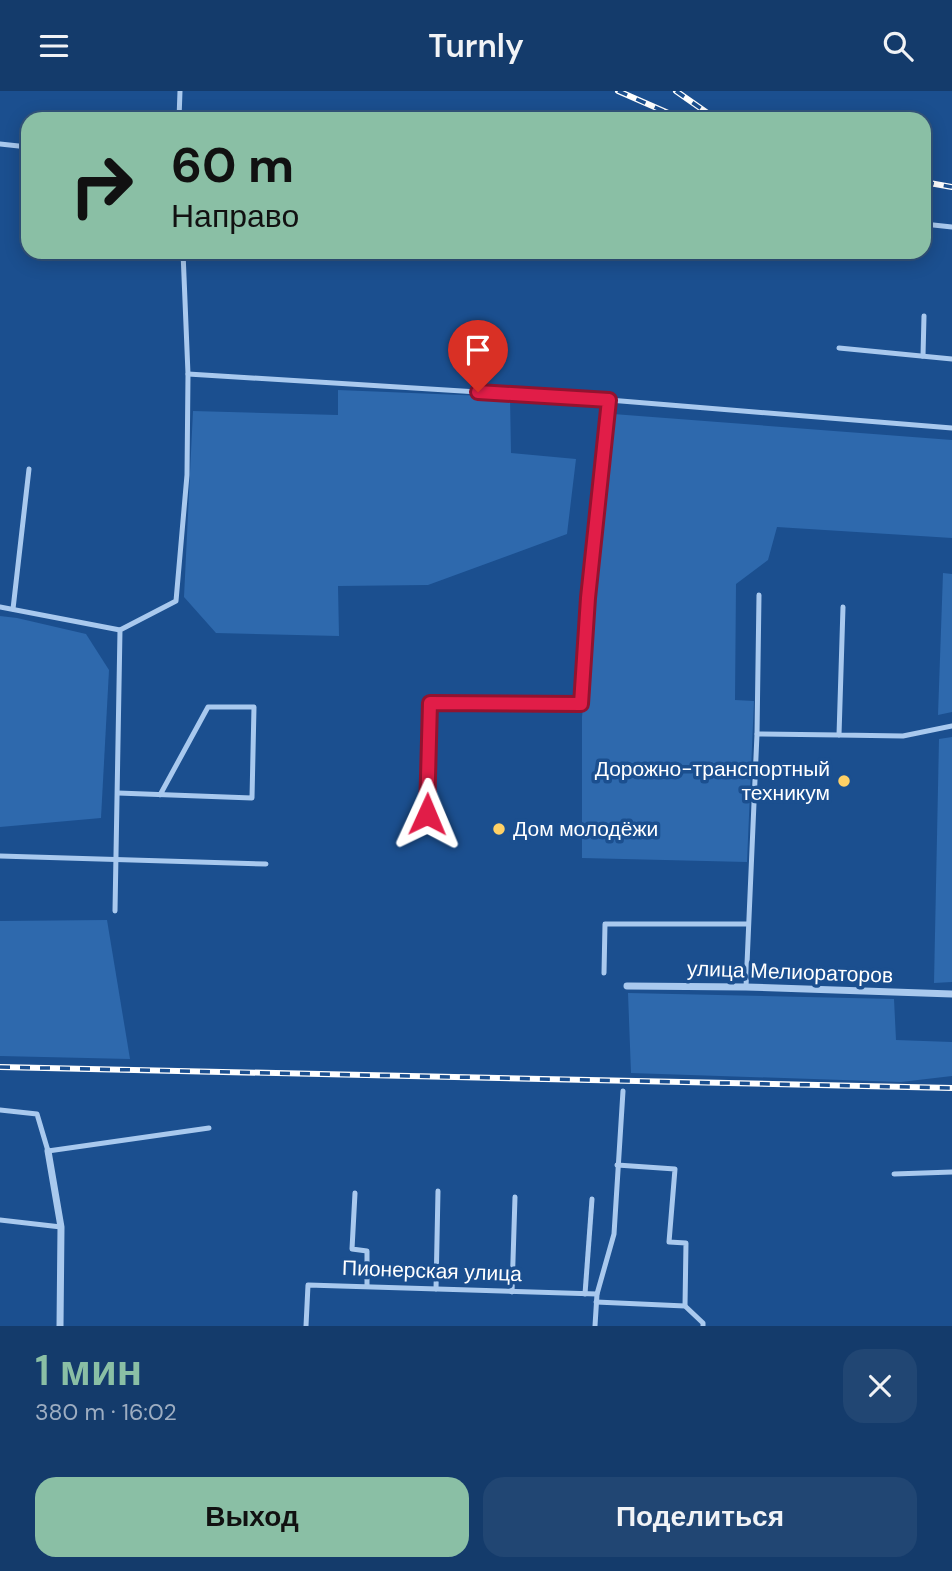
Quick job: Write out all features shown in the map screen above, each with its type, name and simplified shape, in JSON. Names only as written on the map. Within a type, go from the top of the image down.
[{"type":"street","name":"улица Мелиораторов","points":[[627,986],[952,994]]},
{"type":"street","points":[[48,1151],[61,1227],[60,1326]]},
{"type":"lane","points":[[179,112],[180,91]]},
{"type":"lane","points":[[0,144],[21,146]]},
{"type":"lane","points":[[931,225],[952,227]]},
{"type":"lane","points":[[0,607],[120,630],[176,601],[187,475],[188,374],[183,259]]},
{"type":"lane","points":[[923,356],[924,316]]},
{"type":"lane","points":[[839,348],[952,359]]},
{"type":"lane","points":[[188,374],[609,400],[952,428]]},
{"type":"lane","points":[[427,814],[430,703],[581,704],[588,598],[609,400]]},
{"type":"lane","points":[[13,609],[29,469]]},
{"type":"lane","points":[[746,987],[757,734],[759,594]]},
{"type":"lane","points":[[839,735],[843,607]]},
{"type":"lane","points":[[115,911],[120,630]]},
{"type":"lane","points":[[118,793],[160,795],[252,798],[254,707],[208,707],[160,795]]},
{"type":"lane","points":[[757,734],[903,736],[952,726]]},
{"type":"lane","points":[[0,856],[266,864]]},
{"type":"lane","points":[[604,973],[605,924],[748,924]]},
{"type":"lane","points":[[596,1326],[597,1294],[614,1234],[623,1091]]},
{"type":"lane","points":[[0,1110],[37,1114],[48,1151],[209,1128]]},
{"type":"lane","points":[[617,1165],[675,1169],[669,1242],[686,1243],[685,1306]]},
{"type":"lane","points":[[894,1174],[952,1172]]},
{"type":"lane","points":[[436,1289],[438,1191]]},
{"type":"lane","points":[[355,1193],[352,1249],[367,1251],[367,1286]]},
{"type":"lane","points":[[512,1291],[515,1197]]},
{"type":"lane","points":[[585,1294],[592,1199]]},
{"type":"lane","points":[[0,1220],[61,1227]]},
{"type":"lane","name":"Пионерская улица","points":[[306,1326],[308,1285],[597,1294]]},
{"type":"lane","points":[[596,1302],[685,1306],[704,1323],[703,1326]]},
{"type":"shaded area","points":[[338,390],[510,397],[511,453],[576,459],[567,534],[428,585],[338,586],[339,636],[216,633],[184,597],[193,411],[338,415]]},
{"type":"shaded area","points":[[613,414],[952,440],[952,538],[777,527],[768,560],[736,584],[735,700],[754,701],[747,862],[582,858],[582,717]]},
{"type":"shaded area","points":[[943,573],[952,574],[952,712],[938,715]]},
{"type":"shaded area","points":[[0,616],[86,634],[109,670],[101,818],[0,827]]},
{"type":"shaded area","points":[[952,737],[952,982],[934,983],[939,739]]},
{"type":"shaded area","points":[[107,920],[130,1059],[0,1056],[0,921]]},
{"type":"shaded area","points":[[628,993],[894,999],[896,1040],[952,1042],[952,1076],[901,1082],[631,1073]]},
{"type":"railway","points":[[618,91],[666,112]]},
{"type":"railway","points":[[676,91],[706,112]]},
{"type":"railway","points":[[931,183],[952,187]]},
{"type":"railway","points":[[0,1067],[952,1088]]},
{"type":"place","name":"Дорожно-транспортный техникум","points":[[844,781]]},
{"type":"place","name":"Дом молодёжи","points":[[499,829]]},
{"type":"route","points":[[427,814],[430,703],[581,704],[588,598],[609,400],[478,392]]}]
